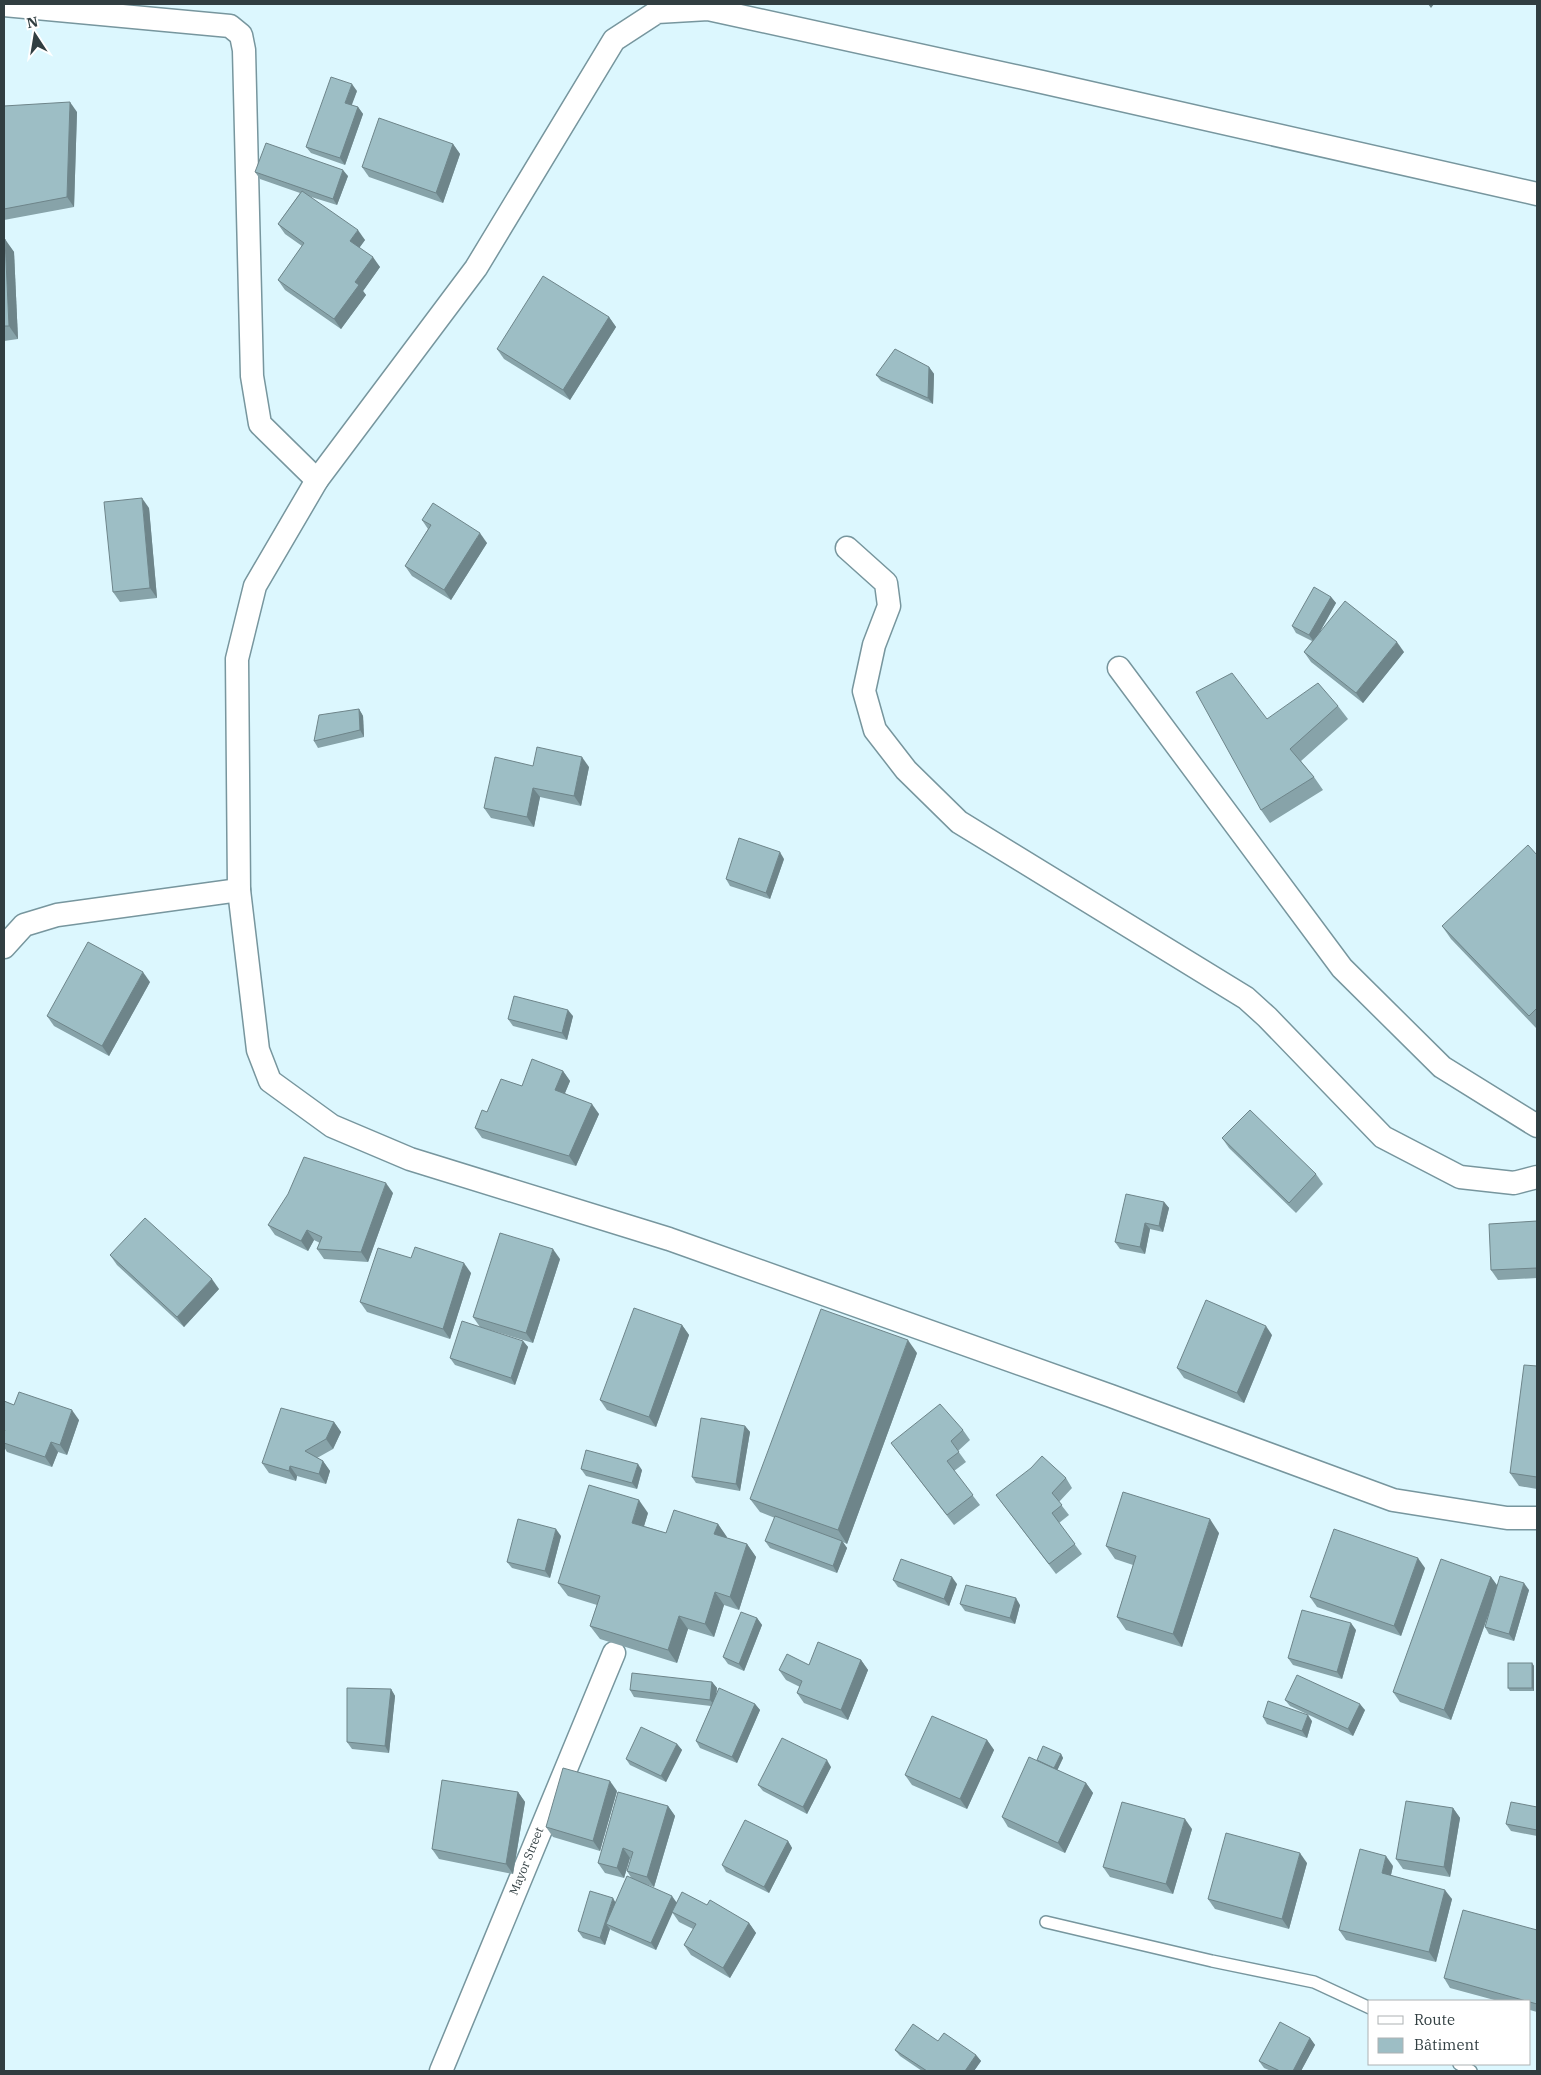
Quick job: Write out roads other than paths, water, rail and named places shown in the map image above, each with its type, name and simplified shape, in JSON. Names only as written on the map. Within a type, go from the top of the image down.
[{"type":"street","points":[[4,5],[230,26],[241,35],[244,50],[252,376],[260,424],[317,480]]},
{"type":"street","points":[[1537,194],[708,9],[656,12],[614,40],[476,268],[317,480],[255,586],[237,659],[239,890],[258,1050],[270,1080],[332,1126],[410,1159],[679,1242],[1111,1396],[1393,1500],[1507,1518],[1537,1518]]},
{"type":"street","points":[[847,548],[886,583],[889,606],[874,645],[864,691],[875,730],[906,770],[958,822],[1246,998],[1267,1017],[1383,1138],[1460,1177],[1514,1184],[1537,1177]]},
{"type":"street","points":[[1119,668],[1342,968],[1442,1067],[1537,1126]]},
{"type":"street","points":[[4,946],[24,925],[57,915],[239,890]]},
{"type":"street","name":"Mayor Street","points":[[441,2071],[614,1652]]},
{"type":"lane","points":[[1046,1922],[1212,1961],[1314,1982],[1368,2007]]}]
